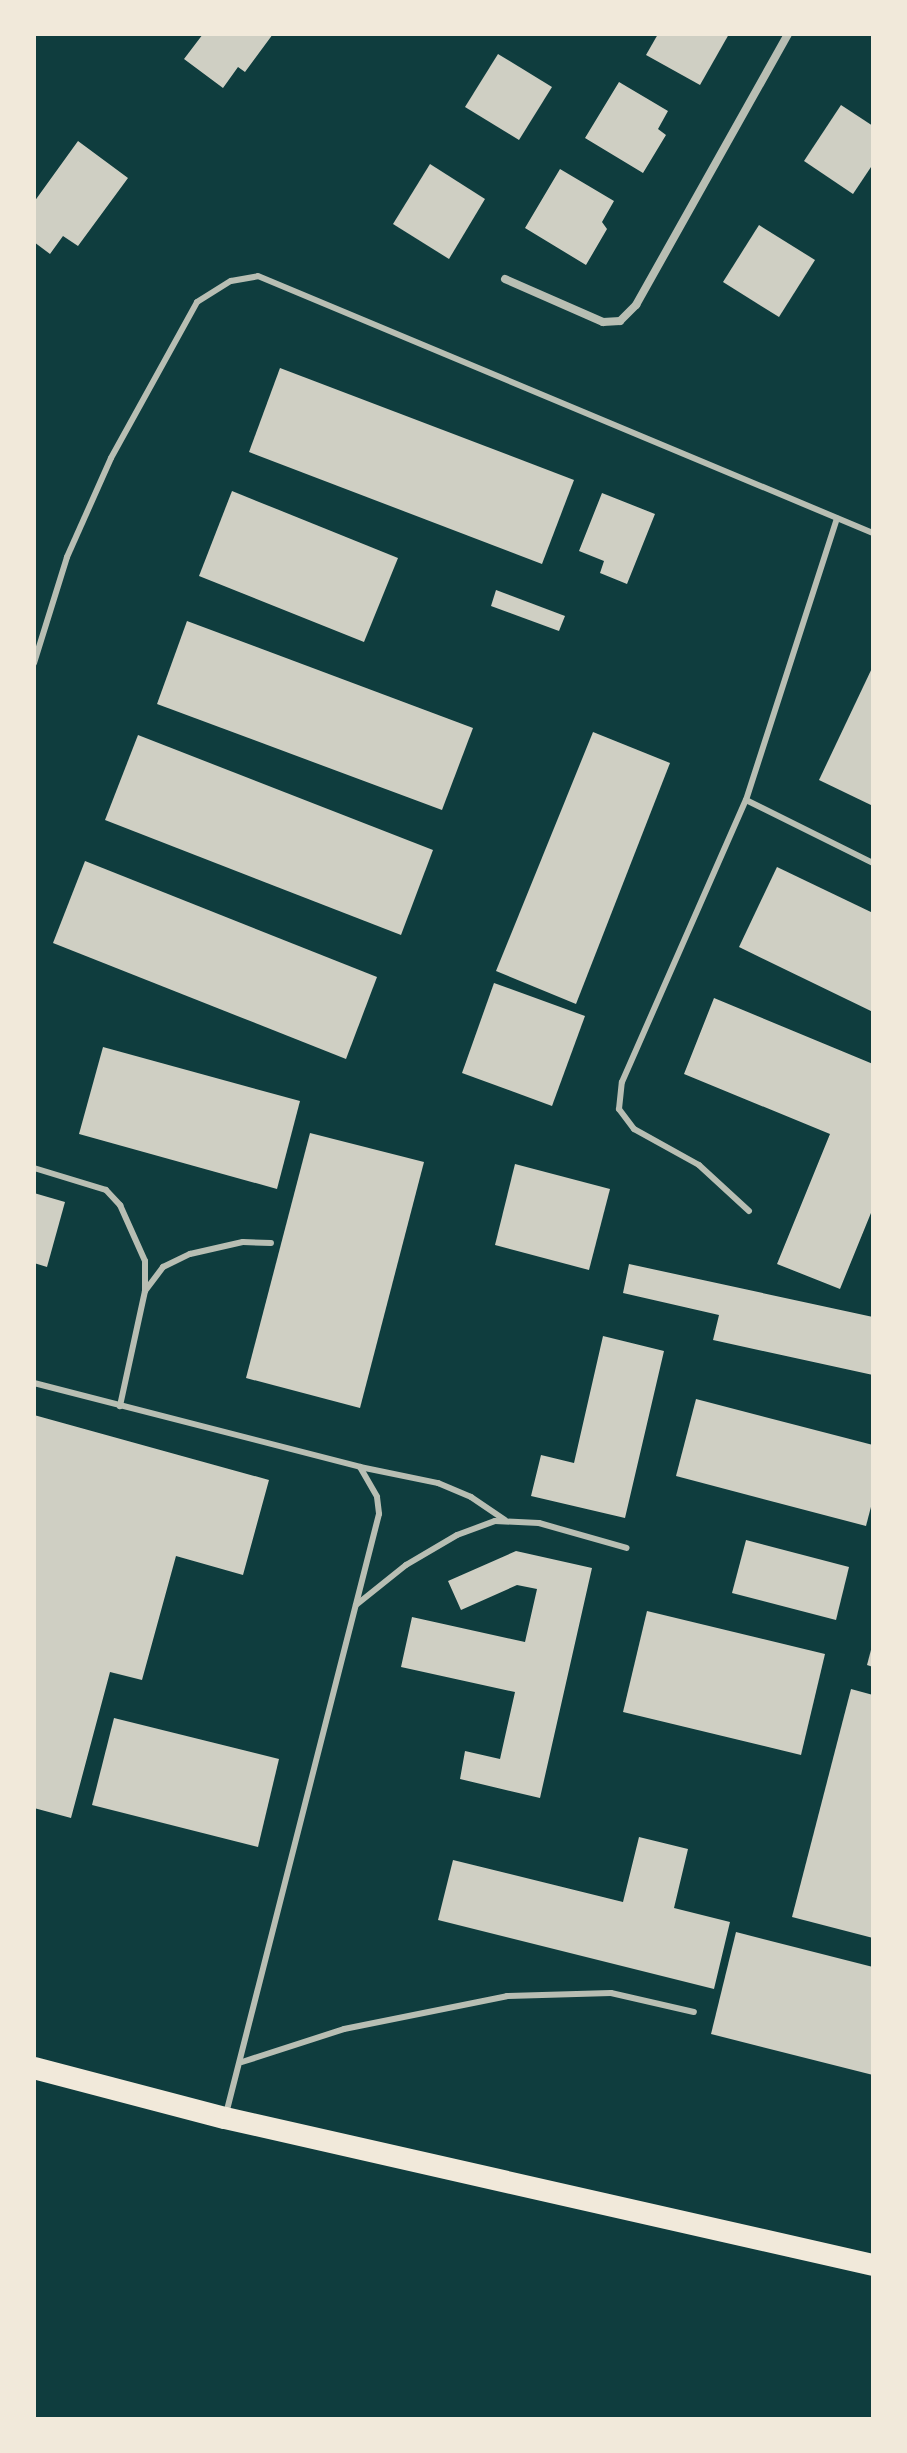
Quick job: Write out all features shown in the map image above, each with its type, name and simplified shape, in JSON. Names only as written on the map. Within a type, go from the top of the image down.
[{"type":"highway","points":[[34,2068],[225,2118],[873,2265]]},
{"type":"street","points":[[505,279],[603,322],[620,321],[636,305],[788,34]]},
{"type":"lane","points":[[34,663],[67,557],[105,472],[197,302],[231,281],[258,276],[873,533]]},
{"type":"lane","points":[[749,1211],[699,1165],[634,1129],[619,1109],[622,1082],[746,800],[837,518]]},
{"type":"lane","points":[[746,800],[873,863]]},
{"type":"lane","points":[[34,1168],[91,1184],[120,1205],[145,1261],[145,1291],[120,1406]]},
{"type":"lane","points":[[145,1291],[163,1267],[190,1254],[243,1242],[271,1243]]},
{"type":"lane","points":[[34,1383],[360,1467],[438,1483],[471,1497],[507,1522]]},
{"type":"lane","points":[[225,2118],[242,2062],[379,1514],[377,1497],[360,1467]]},
{"type":"lane","points":[[356,1605],[457,1535],[507,1522],[539,1523],[627,1548]]},
{"type":"lane","points":[[242,2062],[344,2029],[507,1996],[611,1993],[694,2012]]},
{"type":"building","points":[[203,34],[273,34],[245,72],[238,67],[223,88],[184,59]]},
{"type":"building","points":[[658,34],[729,34],[700,85],[646,55]]},
{"type":"building","points":[[498,54],[552,87],[519,140],[465,107]]},
{"type":"building","points":[[619,82],[668,111],[658,129],[666,135],[643,173],[585,138]]},
{"type":"building","points":[[841,105],[873,126],[873,164],[853,194],[804,161]]},
{"type":"building","points":[[78,141],[128,178],[78,246],[63,236],[50,254],[34,242],[34,202]]},
{"type":"building","points":[[430,164],[485,199],[449,259],[393,224]]},
{"type":"building","points":[[560,169],[614,201],[602,222],[607,229],[586,265],[525,228]]},
{"type":"building","points":[[759,225],[815,260],[779,317],[723,282]]},
{"type":"building","points":[[280,368],[574,480],[542,564],[249,452]]},
{"type":"building","points":[[232,491],[398,558],[364,642],[199,576]]},
{"type":"building","points":[[602,493],[655,514],[627,584],[600,573],[604,561],[579,551]]},
{"type":"building","points":[[496,590],[565,616],[559,631],[491,606]]},
{"type":"building","points":[[187,621],[473,728],[442,810],[157,704]]},
{"type":"building","points":[[873,666],[873,806],[819,780]]},
{"type":"building","points":[[593,732],[670,763],[576,1004],[496,971]]},
{"type":"building","points":[[138,735],[433,850],[401,935],[105,820]]},
{"type":"building","points":[[85,861],[377,977],[346,1059],[53,943]]},
{"type":"building","points":[[777,867],[873,913],[873,1012],[739,947]]},
{"type":"building","points":[[494,983],[585,1016],[552,1106],[462,1073]]},
{"type":"building","points":[[714,998],[873,1064],[873,1208],[840,1289],[777,1264],[830,1134],[684,1074]]},
{"type":"building","points":[[103,1047],[300,1101],[277,1189],[79,1134]]},
{"type":"building","points":[[310,1133],[424,1162],[360,1408],[246,1378]]},
{"type":"building","points":[[515,1164],[610,1189],[589,1270],[495,1245]]},
{"type":"building","points":[[34,1193],[65,1202],[47,1267],[34,1263]]},
{"type":"building","points":[[629,1264],[873,1317],[873,1375],[713,1340],[719,1315],[623,1293]]},
{"type":"building","points":[[603,1336],[664,1351],[625,1518],[531,1496],[541,1455],[574,1463]]},
{"type":"building","points":[[696,1399],[873,1445],[873,1499],[866,1526],[676,1476]]},
{"type":"building","points":[[34,1415],[269,1480],[243,1575],[176,1556],[142,1680],[110,1672],[71,1818],[34,1808]]},
{"type":"building","points":[[746,1540],[849,1567],[836,1620],[732,1593]]},
{"type":"building","points":[[516,1551],[592,1568],[540,1798],[460,1779],[465,1751],[500,1759],[515,1692],[401,1667],[412,1617],[525,1642],[537,1589],[517,1585],[461,1610],[448,1581]]},
{"type":"building","points":[[647,1611],[825,1654],[801,1755],[623,1712]]},
{"type":"building","points":[[873,1646],[873,1667],[867,1665]]},
{"type":"building","points":[[851,1689],[873,1695],[873,1938],[792,1917]]},
{"type":"building","points":[[114,1718],[279,1759],[258,1847],[92,1805]]},
{"type":"building","points":[[639,1837],[688,1849],[674,1908],[730,1922],[714,1989],[438,1920],[453,1860],[623,1902]]},
{"type":"building","points":[[736,1932],[873,1967],[873,2075],[711,2034]]}]
